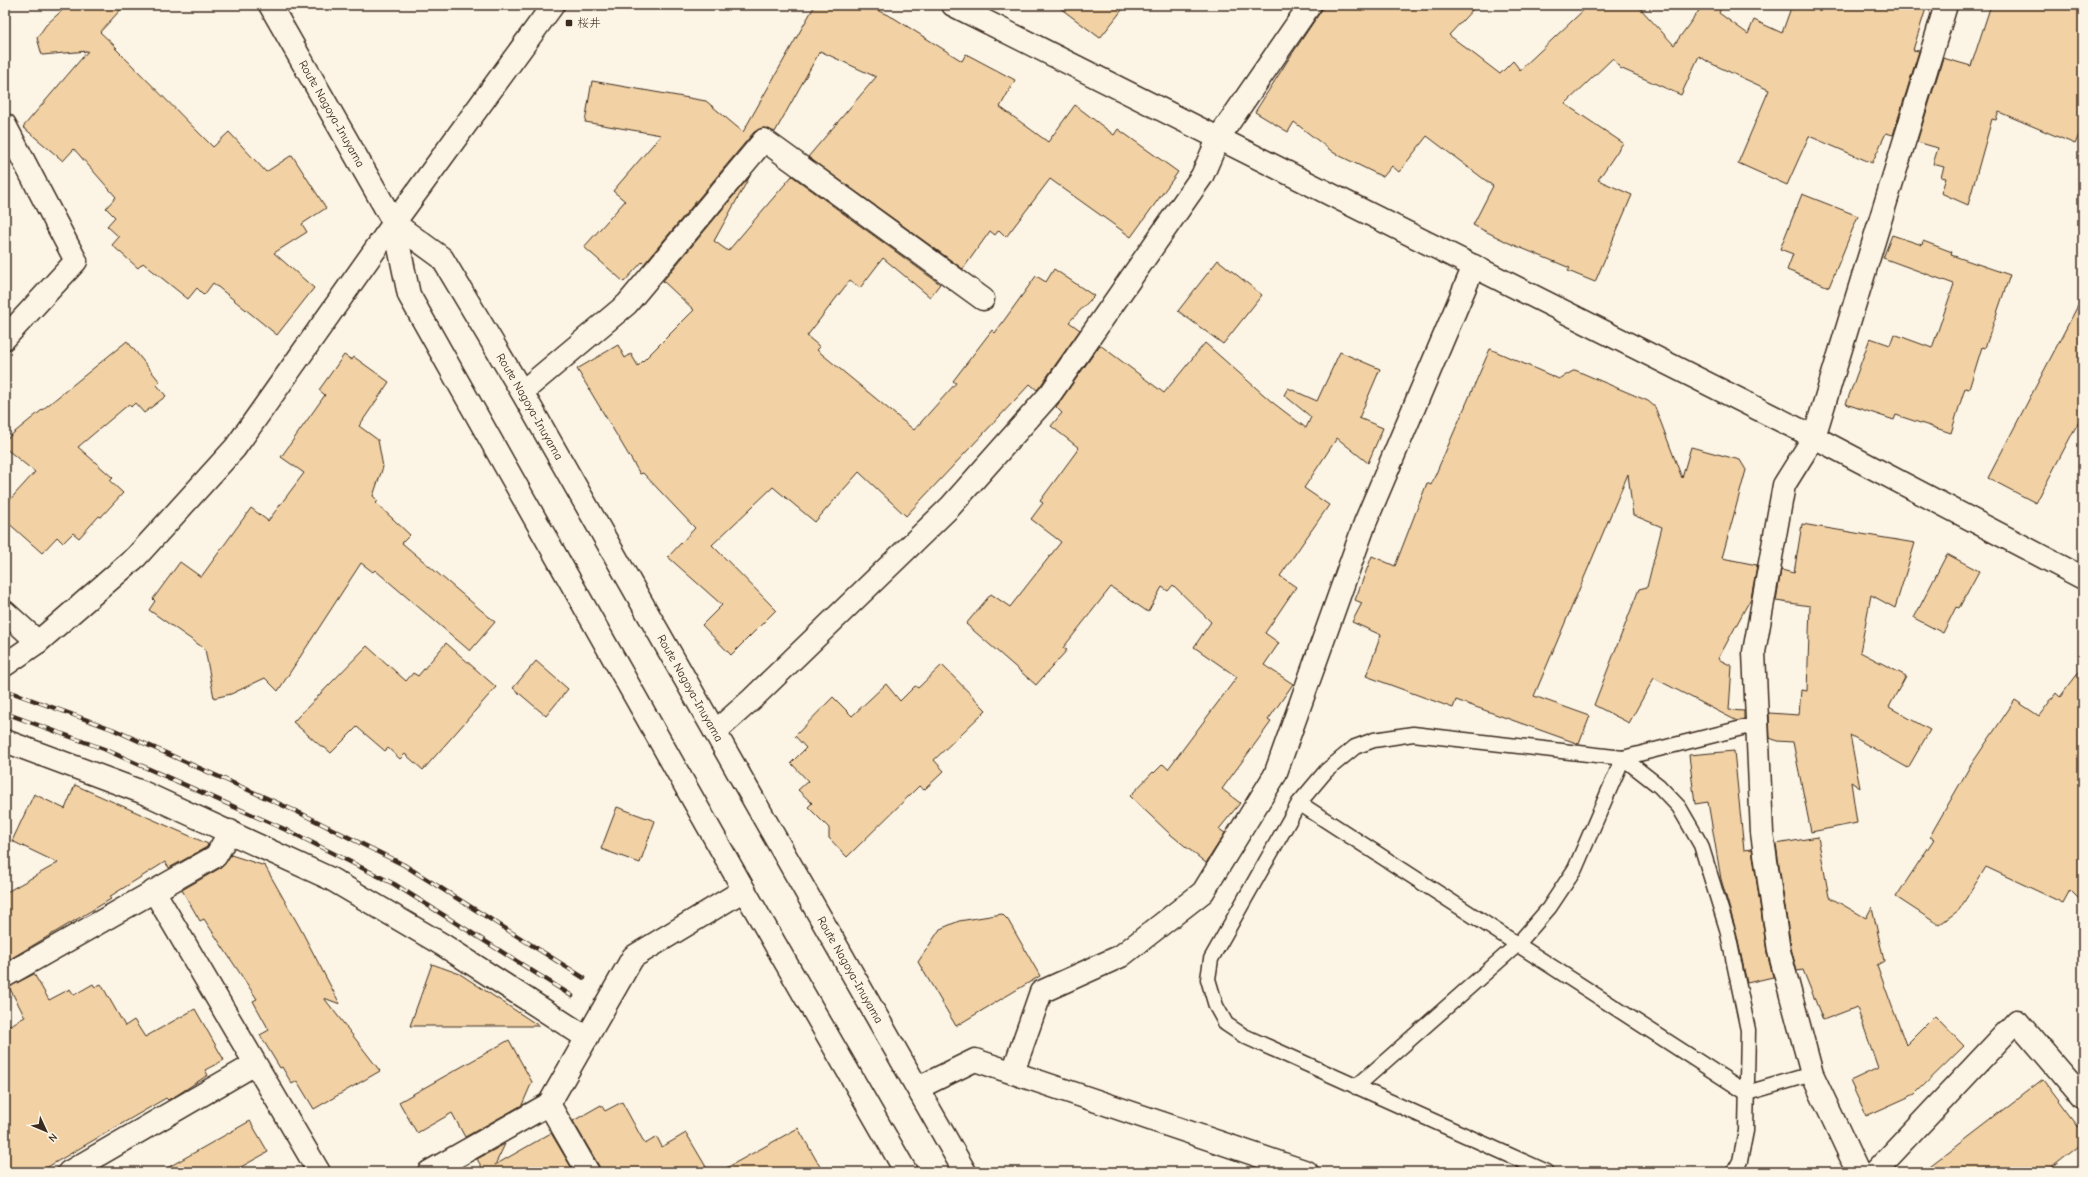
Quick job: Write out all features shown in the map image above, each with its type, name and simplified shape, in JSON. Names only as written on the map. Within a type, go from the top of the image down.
[{"type":"street","name":"Route Nagoya-Inuyama","points":[[270,5],[394,223],[409,295],[744,890],[906,1172]]},
{"type":"street","points":[[5,665],[38,642],[136,557],[235,448],[394,223],[554,5]]},
{"type":"street","points":[[953,5],[1814,437],[2083,578]]},
{"type":"street","points":[[714,732],[752,699],[950,506],[1051,393],[1202,176],[1218,137],[1310,5]]},
{"type":"street","points":[[1858,1172],[1812,1074],[1778,951],[1762,833],[1754,652],[1784,485],[1814,437],[1946,5]]},
{"type":"street","points":[[5,125],[76,261],[5,338]]},
{"type":"street","points":[[522,392],[627,304],[764,140],[983,299]]},
{"type":"street","name":"Route Nagoya-Inuyama","points":[[394,223],[442,258],[522,392],[714,732],[966,1172]]},
{"type":"street","points":[[1013,1072],[1041,992],[1121,956],[1203,892],[1275,775],[1365,522],[1474,266]]},
{"type":"street","points":[[5,612],[38,642]]},
{"type":"street","points":[[5,741],[142,792],[230,831],[331,879],[443,945],[586,1038]]},
{"type":"street","points":[[5,976],[216,856],[230,831]]},
{"type":"street","points":[[429,1172],[548,1104],[633,957],[744,890]]},
{"type":"street","points":[[154,891],[254,1064],[319,1172]]},
{"type":"street","points":[[1875,1172],[2017,1021],[2083,1098]]},
{"type":"street","points":[[918,1088],[975,1060],[1307,1172]]},
{"type":"street","points":[[69,1172],[254,1064]]},
{"type":"street","points":[[548,1104],[588,1172]]},
{"type":"lane","points":[[1547,1172],[1244,1036],[1226,1024],[1216,1006],[1208,979],[1211,959],[1299,803],[1326,771],[1355,747],[1374,740],[1413,734],[1623,758],[1758,724]]},
{"type":"lane","points":[[1356,1087],[1517,945],[1549,908],[1575,869],[1623,758]]},
{"type":"lane","points":[[1623,758],[1659,786],[1679,807],[1700,845],[1727,929],[1748,1030],[1746,1131],[1740,1161],[1734,1172]]},
{"type":"lane","points":[[1299,803],[1747,1093],[1812,1074]]},
{"type":"building","points":[[68,5],[125,5],[100,32],[213,147],[229,132],[266,172],[292,155],[326,208],[302,224],[307,232],[274,253],[314,288],[277,335],[213,283],[204,295],[197,288],[188,299],[143,263],[138,268],[112,245],[119,237],[107,226],[115,217],[106,208],[116,197],[74,149],[63,161],[23,127],[88,51],[42,55],[37,38],[46,25]]},
{"type":"building","points":[[815,5],[866,5],[894,18],[962,61],[966,54],[1015,80],[1000,107],[1048,142],[1075,105],[1114,135],[1118,129],[1178,172],[1131,237],[1050,179],[1006,237],[999,230],[995,235],[990,231],[963,269],[808,157],[876,77],[820,51],[775,132],[765,128],[754,132],[644,264],[642,262],[624,282],[584,247],[625,201],[613,191],[661,135],[585,122],[592,81],[706,101],[743,132]]},
{"type":"building","points":[[1056,5],[1126,5],[1100,38]]},
{"type":"building","points":[[1325,5],[1477,5],[1449,35],[1500,74],[1513,61],[1520,70],[1589,5],[1637,5],[1674,45],[1703,5],[1722,5],[1719,13],[1748,34],[1754,20],[1782,33],[1792,5],[1927,5],[1913,50],[1919,51],[1893,135],[1886,133],[1872,163],[1809,136],[1787,185],[1738,163],[1769,90],[1710,63],[1699,56],[1681,95],[1620,68],[1613,58],[1565,104],[1623,143],[1598,180],[1632,195],[1595,282],[1568,271],[1570,268],[1509,243],[1473,225],[1493,186],[1427,136],[1399,172],[1392,166],[1383,177],[1334,153],[1294,122],[1288,132],[1255,112]]},
{"type":"building","points":[[1991,5],[2083,5],[2083,126],[2075,144],[1999,112],[1996,120],[1992,119],[1968,205],[1941,193],[1946,178],[1941,177],[1944,167],[1933,164],[1938,148],[1917,142],[1943,58],[1971,66]]},
{"type":"building","points":[[750,176],[714,241],[728,251],[792,176],[940,284],[930,297],[883,258],[860,288],[850,280],[807,336],[820,347],[817,350],[914,430],[956,383],[953,381],[992,330],[995,333],[1036,276],[1046,282],[1054,269],[1094,296],[1069,322],[1080,330],[1037,390],[1030,384],[906,516],[859,472],[815,522],[773,487],[712,545],[776,610],[731,655],[702,625],[722,605],[668,557],[695,528],[643,473],[640,474],[577,369],[618,345],[625,358],[631,354],[638,366],[694,310],[663,281]]},
{"type":"building","points":[[1802,194],[1858,216],[1829,287],[1787,270],[1793,254],[1780,249]]},
{"type":"building","points":[[1892,235],[1922,245],[1923,241],[1952,252],[1951,255],[2010,275],[1985,348],[1982,347],[1969,389],[1965,388],[1951,433],[1896,415],[1894,420],[1846,404],[1870,338],[1890,345],[1894,334],[1932,348],[1954,284],[1883,258]]},
{"type":"building","points":[[1218,260],[1262,295],[1223,344],[1178,311]]},
{"type":"building","points":[[2083,296],[2083,413],[2036,503],[1988,478]]},
{"type":"building","points":[[127,341],[160,382],[157,385],[166,396],[144,413],[135,403],[131,407],[129,404],[78,447],[113,478],[110,481],[123,493],[79,538],[73,533],[63,543],[57,537],[42,553],[5,520],[5,505],[35,472],[5,448],[5,440]]},
{"type":"building","points":[[1205,343],[1272,402],[1306,428],[1311,417],[1284,395],[1288,388],[1317,401],[1340,352],[1380,369],[1359,418],[1383,428],[1368,463],[1337,438],[1304,488],[1329,505],[1280,576],[1296,587],[1265,633],[1279,643],[1264,665],[1293,684],[1268,720],[1271,722],[1222,789],[1240,803],[1219,829],[1225,833],[1206,863],[1170,834],[1130,796],[1153,772],[1154,773],[1163,764],[1168,769],[1237,677],[1194,647],[1211,622],[1173,585],[1168,591],[1162,587],[1148,612],[1111,587],[1063,648],[1067,650],[1036,685],[966,624],[991,594],[1010,607],[1061,542],[1031,519],[1043,503],[1040,501],[1079,448],[1051,426],[1062,413],[1056,407],[1100,345],[1164,393]]},
{"type":"building","points":[[1490,349],[1559,379],[1575,370],[1648,401],[1655,407],[1682,478],[1691,447],[1740,460],[1746,470],[1722,558],[1757,565],[1751,598],[1718,659],[1732,666],[1729,710],[1744,711],[1744,719],[1737,721],[1654,678],[1629,723],[1594,705],[1639,589],[1647,587],[1662,527],[1633,515],[1628,474],[1534,696],[1590,716],[1579,744],[1456,700],[1453,708],[1366,676],[1381,635],[1352,622],[1362,603],[1355,600],[1372,556],[1395,566],[1427,483],[1431,485]]},
{"type":"building","points":[[344,355],[352,360],[354,357],[389,382],[359,426],[378,440],[383,467],[373,496],[378,501],[376,503],[410,535],[402,543],[495,622],[470,651],[375,570],[373,572],[361,563],[278,691],[265,678],[231,694],[214,698],[205,649],[149,610],[155,601],[153,599],[180,562],[201,577],[251,508],[268,521],[304,473],[281,457],[325,395],[319,390]]},
{"type":"building","points":[[1802,524],[1915,543],[1895,608],[1871,595],[1860,652],[1906,676],[1889,707],[1930,730],[1908,768],[1850,735],[1860,788],[1851,782],[1857,823],[1811,832],[1793,742],[1777,741],[1770,738],[1769,713],[1799,715],[1801,690],[1807,691],[1810,606],[1776,601],[1781,570],[1794,573]]},
{"type":"building","points":[[1947,554],[1979,571],[1959,608],[1956,607],[1943,633],[1914,618]]},
{"type":"building","points":[[446,643],[496,687],[423,770],[405,754],[400,759],[388,748],[385,751],[357,727],[331,753],[293,722],[367,646],[406,681],[413,673],[418,676]]},
{"type":"building","points":[[536,661],[568,689],[546,716],[513,688]]},
{"type":"building","points":[[942,665],[986,710],[934,760],[944,771],[924,790],[919,786],[847,857],[829,838],[829,828],[808,807],[812,803],[798,790],[808,781],[791,763],[806,748],[795,736],[833,697],[852,716],[886,684],[900,701],[915,686],[918,688]]},
{"type":"building","points":[[2083,667],[2083,903],[2070,890],[2063,903],[1986,867],[1959,910],[1939,925],[1896,897],[1934,839],[1930,837],[1969,768],[2015,700],[2039,716],[2056,693],[2060,697]]},
{"type":"building","points":[[1734,751],[1744,850],[1752,849],[1767,953],[1773,977],[1747,983],[1735,927],[1721,879],[1708,802],[1695,804],[1689,755]]},
{"type":"building","points":[[75,785],[208,844],[207,847],[169,868],[165,862],[109,897],[111,899],[5,962],[5,893],[58,863],[12,841],[34,794],[65,809]]},
{"type":"building","points":[[617,807],[655,821],[640,863],[601,849]]},
{"type":"building","points":[[1818,837],[1829,897],[1866,918],[1872,907],[1884,961],[1877,965],[1906,1045],[1935,1016],[1964,1046],[1915,1094],[1866,1116],[1850,1081],[1878,1068],[1857,1007],[1823,1020],[1803,970],[1797,971],[1791,948],[1776,844]]},
{"type":"building","points":[[231,855],[265,866],[299,926],[340,1004],[324,998],[380,1071],[314,1109],[297,1081],[292,1084],[282,1067],[280,1068],[260,1035],[269,1030],[253,1001],[257,999],[204,919],[200,921],[182,890],[222,867]]},
{"type":"building","points":[[1002,914],[1008,920],[1040,976],[956,1026],[918,962],[940,929],[959,921]]},
{"type":"building","points":[[432,964],[460,974],[539,1026],[410,1026]]},
{"type":"building","points":[[34,974],[49,1000],[70,989],[74,995],[93,984],[95,987],[101,984],[125,1026],[134,1020],[145,1037],[195,1009],[224,1060],[205,1070],[208,1075],[177,1095],[168,1100],[166,1098],[39,1172],[5,1172],[5,1028],[25,1017],[9,987]]},
{"type":"building","points":[[509,1040],[532,1082],[522,1105],[465,1137],[452,1113],[417,1133],[399,1102]]},
{"type":"building","points":[[2043,1079],[2083,1132],[2083,1143],[2046,1172],[1922,1172]]},
{"type":"building","points":[[622,1102],[645,1144],[657,1137],[662,1147],[686,1133],[709,1172],[600,1172],[599,1166],[573,1121],[601,1105],[605,1111]]},
{"type":"building","points":[[250,1121],[268,1152],[232,1172],[160,1172]]},
{"type":"building","points":[[798,1128],[823,1172],[719,1172]]},
{"type":"building","points":[[551,1133],[574,1172],[482,1172],[484,1171],[477,1159],[505,1144],[495,1165]]},
{"type":"railway","points":[[5,690],[112,729],[302,814],[404,865],[584,978]]},
{"type":"railway","points":[[5,713],[104,749],[293,833],[394,884],[572,996]]},
{"type":"place","name":"桜井","points":[[569,23]]}]
